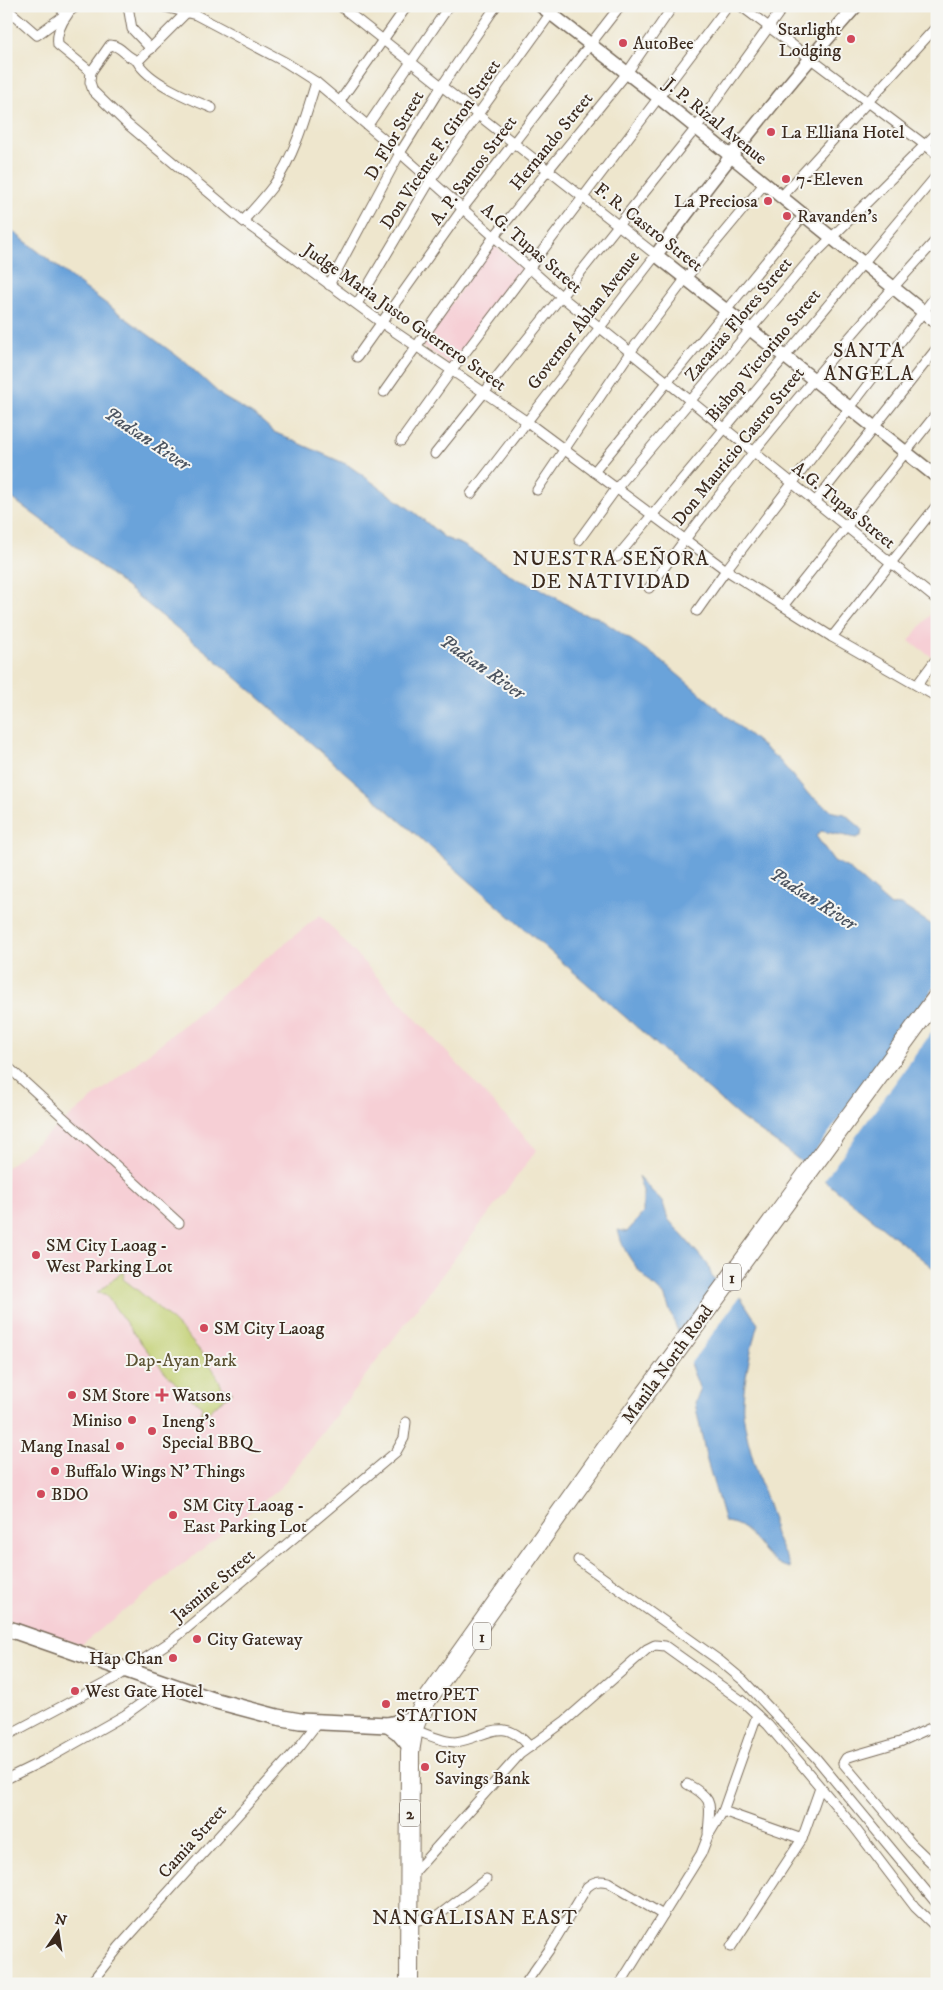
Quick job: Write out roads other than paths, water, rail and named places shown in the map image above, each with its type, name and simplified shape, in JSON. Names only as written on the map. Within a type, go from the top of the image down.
[{"type":"highway","name":"Manila North Road","points":[[409,1984],[408,1881],[414,1744],[425,1707],[937,997]]},
{"type":"highway","name":"Manila North Road","points":[[532,1560],[937,1015]]},
{"type":"main road","name":"Governor Ablan Avenue","points":[[656,255],[730,155],[810,58],[856,6]]},
{"type":"main road","name":"J. P. Rizal Avenue","points":[[549,9],[937,323]]},
{"type":"main road","name":"F. R. Castro Street","points":[[656,255],[937,477]]},
{"type":"main road","points":[[6,1628],[213,1700],[257,1712],[300,1720],[389,1723],[414,1744]]},
{"type":"main road","points":[[346,1722],[389,1723],[425,1707]]},
{"type":"street","points":[[58,6],[68,14]]},
{"type":"street","points":[[6,8],[37,35],[77,6]]},
{"type":"street","points":[[128,6],[132,29],[151,49]]},
{"type":"street","name":"A.G. Tupas Street","points":[[160,6],[188,12],[213,23],[285,62],[316,82],[463,208],[494,238],[562,297],[937,600]]},
{"type":"street","name":"F. R. Castro Street","points":[[340,6],[351,10],[382,40],[656,255]]},
{"type":"street","points":[[340,101],[408,6]]},
{"type":"street","points":[[368,125],[449,6]]},
{"type":"street","name":"D. Flor Street","points":[[329,285],[400,153],[441,87],[496,6]]},
{"type":"street","name":"A. P. Santos Street","points":[[357,357],[463,208],[592,45],[620,6]]},
{"type":"street","name":"Hernando Street","points":[[384,392],[494,238],[627,72],[672,6]]},
{"type":"street","points":[[401,441],[452,370],[728,6]]},
{"type":"street","points":[[741,6],[937,154]]},
{"type":"street","points":[[435,454],[696,128],[784,6]]},
{"type":"street","name":"Don Vicente F. Giron Street","points":[[357,304],[430,180],[549,9]]},
{"type":"street","points":[[137,60],[151,49],[188,12]]},
{"type":"street","points":[[68,14],[61,23],[57,39],[58,45],[91,72],[110,45],[118,47],[137,60],[145,72],[174,90],[212,108]]},
{"type":"street","points":[[781,197],[937,26]]},
{"type":"street","name":"Judge Maria Justo Guerrero Street","points":[[91,72],[91,87],[126,124],[243,221],[329,285],[526,421],[651,516],[726,570],[832,637],[937,697]]},
{"type":"street","points":[[243,221],[273,187],[289,160],[302,129],[316,82]]},
{"type":"street","name":"Zacarias Flores Street","points":[[579,540],[616,489],[831,237],[937,133]]},
{"type":"street","name":"Bishop Victorino Street","points":[[617,557],[783,356],[937,175]]},
{"type":"street","points":[[537,490],[631,351],[686,278],[765,183]]},
{"type":"street","points":[[594,472],[804,214]]},
{"type":"street","name":"Don Mauricio Castro Street","points":[[649,588],[684,540],[812,379],[937,240]]},
{"type":"street","name":"Governor Ablan Avenue","points":[[471,494],[656,255]]},
{"type":"street","points":[[697,611],[726,570],[937,294]]},
{"type":"street","points":[[815,502],[937,348]]},
{"type":"street","points":[[783,606],[937,413]]},
{"type":"street","points":[[832,637],[937,506]]},
{"type":"street","points":[[917,685],[937,658]]},
{"type":"street","points":[[6,1065],[179,1222]]},
{"type":"street","name":"Jasmine Street","points":[[6,1736],[63,1708],[129,1670],[174,1639],[396,1452],[404,1438],[406,1422]]},
{"type":"street","points":[[578,1560],[720,1661],[744,1681],[816,1758],[937,1904]]},
{"type":"street","points":[[408,1881],[496,1779],[530,1746],[565,1721],[647,1649],[655,1645],[665,1646],[742,1701],[757,1715],[876,1855],[915,1907],[937,1928]]},
{"type":"street","points":[[6,1779],[49,1758],[126,1715],[168,1684]]},
{"type":"street","points":[[620,1984],[701,1854],[708,1836],[723,1811],[757,1715]]},
{"type":"street","name":"Camia Street","points":[[90,1984],[119,1946],[299,1747],[319,1721]]},
{"type":"street","points":[[937,1725],[900,1742],[846,1758],[844,1763],[905,1835],[937,1868]]},
{"type":"street","points":[[414,1744],[452,1742],[502,1729],[523,1738],[530,1746]]},
{"type":"street","points":[[687,1784],[704,1793],[710,1804],[708,1836]]},
{"type":"street","points":[[731,1946],[802,1839],[820,1788]]},
{"type":"street","points":[[723,1811],[802,1839]]},
{"type":"street","points":[[409,1921],[435,1918],[486,1879]]},
{"type":"street","points":[[525,1984],[592,1883],[600,1880],[608,1882],[663,1915]]},
{"type":"water","name":"Padsan River","points":[[6,226],[82,286],[184,361],[223,397],[256,416],[274,432],[348,465],[414,512],[445,538],[463,545],[519,580],[538,587],[581,613],[597,617],[658,658],[779,760],[806,792],[833,812],[845,814],[862,829],[861,836],[856,838],[821,831],[816,836],[834,861],[848,868],[891,906],[901,905],[937,928],[937,1271],[789,1152],[741,1118],[209,654],[58,532],[6,494]]},
{"type":"water","points":[[638,1176],[663,1203],[668,1219],[708,1265],[712,1277],[741,1298],[758,1324],[748,1368],[743,1412],[751,1453],[773,1520],[774,1532],[790,1568],[779,1564],[771,1558],[744,1529],[736,1524],[725,1522],[707,1461],[695,1403],[700,1390],[664,1295],[629,1258],[618,1230],[627,1232],[643,1213],[643,1191]]},
{"type":"place","name":"Starlight Lodging","points":[[851,39]]},
{"type":"place","name":"AutoBee","points":[[623,43]]},
{"type":"place","name":"La Elliana Hotel","points":[[771,132]]},
{"type":"place","name":"7-Eleven","points":[[786,179]]},
{"type":"place","name":"La Preciosa","points":[[768,201]]},
{"type":"place","name":"Ravanden's","points":[[787,216]]},
{"type":"place","name":"SM City Laoag - West Parking Lot","points":[[36,1255]]},
{"type":"place","name":"SM City Laoag","points":[[204,1328]]},
{"type":"place","name":"SM Store","points":[[72,1395]]},
{"type":"place","name":"Watsons","points":[[162,1395]]},
{"type":"place","name":"Miniso","points":[[132,1420]]},
{"type":"place","name":"Ineng’s Special BBQ","points":[[152,1431]]},
{"type":"place","name":"Mang Inasal","points":[[120,1446]]},
{"type":"place","name":"Buffalo Wings N' Things","points":[[55,1471]]},
{"type":"place","name":"BDO","points":[[41,1494]]},
{"type":"place","name":"SM City Laoag - East Parking Lot","points":[[173,1515]]},
{"type":"place","name":"City Gateway","points":[[197,1639]]},
{"type":"place","name":"Hap Chan","points":[[173,1658]]},
{"type":"place","name":"West Gate Hotel","points":[[75,1691]]},
{"type":"place","name":"metro PET STATION","points":[[386,1704]]},
{"type":"place","name":"City Savings Bank","points":[[425,1767]]},
{"type":"district","name":"SANTA ANGELA","points":[[869,362]]},
{"type":"district","name":"NUESTRA SEÑORA DE NATIVIDAD","points":[[611,570]]},
{"type":"district","name":"NANGALISAN EAST","points":[[475,1917]]},
{"type":"park label","name":"Dap-Ayan Park","points":[[181,1360]]}]
